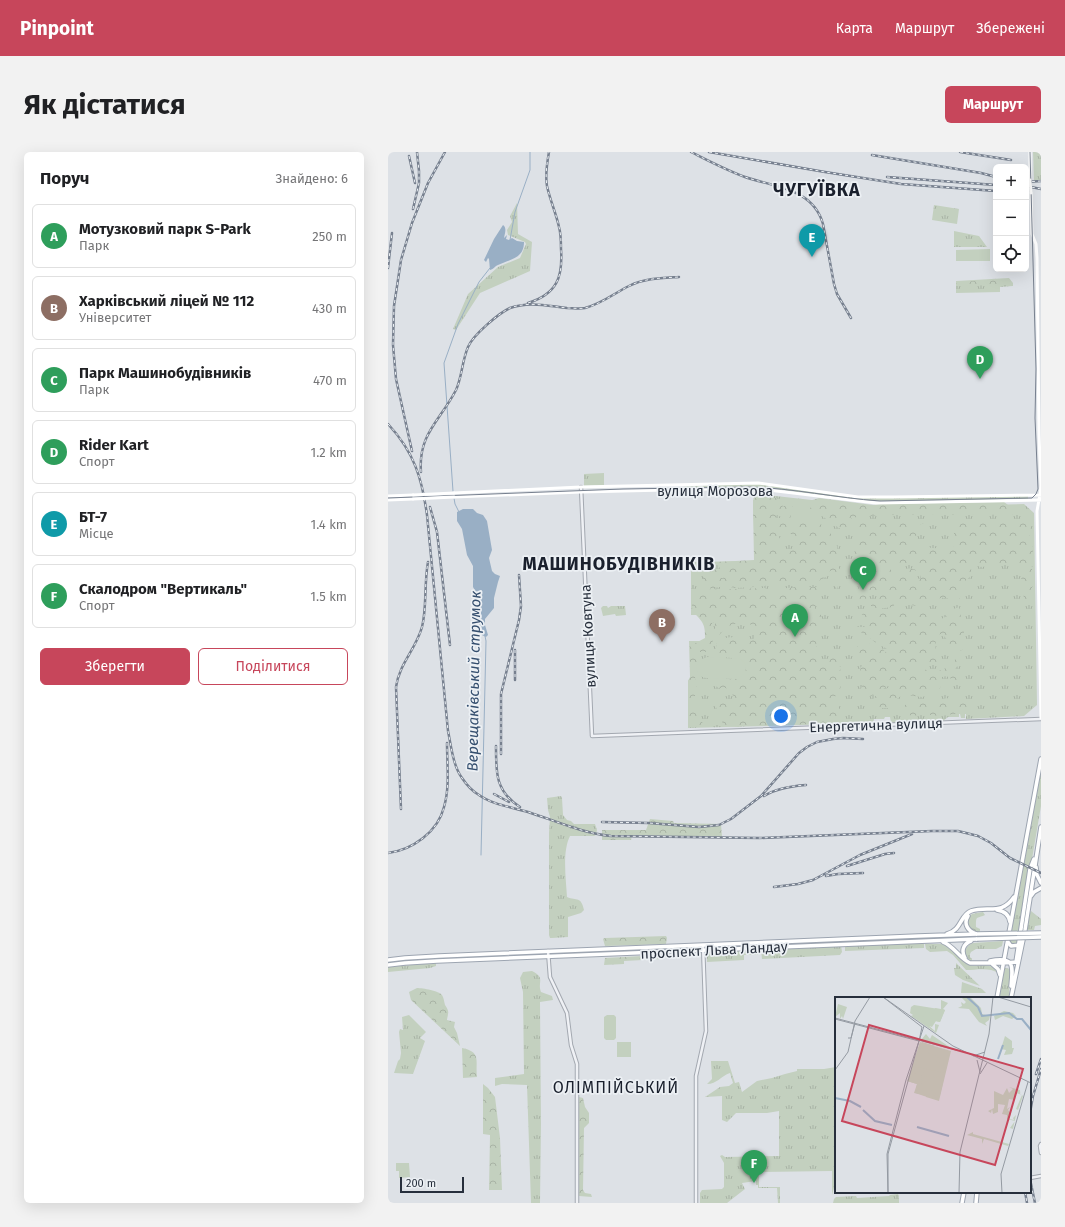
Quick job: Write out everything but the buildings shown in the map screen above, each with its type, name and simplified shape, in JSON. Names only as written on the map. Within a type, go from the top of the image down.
[{"type":"main road","points":[[1030,152],[1031,221],[1032,235],[1036,245],[1040,369],[1041,495],[1037,511]]},
{"type":"main road","name":"вулиця Морозова","points":[[388,500],[581,488],[758,483],[858,496],[1041,495]]},
{"type":"main road","name":"вулиця Морозова","points":[[388,496],[751,488],[876,503],[1040,500]]},
{"type":"main road","points":[[1030,500],[1035,504],[1037,511],[1041,718]]},
{"type":"main road","points":[[997,997],[1041,759]]},
{"type":"main road","points":[[1028,909],[1041,827]]},
{"type":"main road","points":[[1036,853],[1036,871],[1041,883]]},
{"type":"main road","points":[[1011,997],[1018,959],[1030,869],[1036,853]]},
{"type":"main road","points":[[1018,959],[1019,943],[1033,893],[1041,888]]},
{"type":"main road","points":[[936,935],[953,932],[971,911],[996,909],[1008,904],[1016,894]]},
{"type":"main road","points":[[996,909],[1006,914],[1009,918],[1010,924]]},
{"type":"main road","points":[[968,962],[963,953],[964,947],[975,939],[975,934],[969,930],[966,923],[968,916],[976,910]]},
{"type":"main road","name":"проспект Льва Ландау","points":[[388,960],[548,951],[936,935],[1041,933]]},
{"type":"main road","name":"проспект Льва Ландау","points":[[388,965],[405,962],[1041,937]]},
{"type":"main road","points":[[843,939],[844,944]]},
{"type":"main road","points":[[936,941],[949,944],[968,962],[993,964],[998,969],[1000,981]]},
{"type":"main road","points":[[1008,941],[1010,946],[1019,943]]},
{"type":"main road","points":[[696,945],[696,950]]},
{"type":"main road","points":[[472,955],[473,960]]},
{"type":"main road","points":[[986,963],[1010,963],[1018,959]]},
{"type":"main road","points":[[1010,963],[1013,971],[1011,987],[1012,993]]},
{"type":"main road","points":[[962,1203],[964,1193]]},
{"type":"main road","points":[[976,1203],[977,1193]]},
{"type":"street","name":"вулиця Ковтуна","points":[[581,488],[592,736]]},
{"type":"street","name":"Енергетична вулиця","points":[[592,736],[1041,718]]},
{"type":"street","points":[[696,1203],[696,1076],[706,1031],[703,945]]},
{"type":"street","points":[[548,951],[551,979],[568,1015],[571,1045],[577,1064],[577,1203]]},
{"type":"street","points":[[1041,1144],[1041,1153]]},
{"type":"street","points":[[1031,1178],[1041,1176]]},
{"type":"green space","points":[[1033,152],[1041,152],[1041,180],[1034,181]]},
{"type":"green space","points":[[517,203],[518,234],[532,242],[530,271],[480,293],[456,330],[453,329],[468,294],[498,267],[520,258],[526,244],[525,242],[508,235],[507,230],[512,222],[510,216]]},
{"type":"green space","points":[[934,205],[959,209],[957,224],[932,220]]},
{"type":"green space","points":[[954,231],[979,236],[987,247],[954,247]]},
{"type":"green space","points":[[990,249],[990,261],[956,261],[956,250]]},
{"type":"green space","points":[[1009,278],[1013,283],[1013,286],[1000,287],[1000,292],[956,293],[956,281]]},
{"type":"green space","points":[[999,280],[1000,285],[956,286],[956,282]]},
{"type":"green space","points":[[604,473],[604,485],[584,486],[584,474]]},
{"type":"green space","points":[[759,484],[860,498],[1028,496],[1028,499],[874,501],[767,488],[684,489],[684,486]]},
{"type":"green space","points":[[754,493],[776,498],[783,506],[775,518],[780,518],[784,505],[789,503],[793,507],[790,519],[794,526],[797,526],[797,513],[801,511],[811,520],[817,521],[830,532],[837,546],[839,582],[837,589],[835,588],[835,572],[832,570],[819,582],[778,583],[772,581],[765,586],[735,588],[726,586],[707,589],[703,586],[703,574],[696,568],[695,566],[697,563],[712,564],[723,578],[728,571],[718,567],[717,562],[754,560]],"holes":[[[790,533],[798,544],[797,549],[788,550],[779,547],[777,542],[780,539],[778,535],[786,537]]]},
{"type":"green space","points":[[757,494],[857,505],[894,507],[1024,504],[1034,513],[1037,705],[1024,716],[966,719],[966,714],[965,718],[961,718],[959,714],[959,717],[948,717],[943,721],[891,723],[890,717],[885,717],[884,719],[874,719],[873,723],[688,728],[688,681],[690,677],[689,641],[705,641],[705,615],[691,615],[691,562],[755,561],[753,500],[756,499]]},
{"type":"green space","points":[[819,498],[873,505],[1004,502],[1018,509],[1017,512],[1011,515],[880,515],[857,517],[852,518],[849,521],[849,524],[852,525],[868,522],[867,526],[863,530],[839,528],[808,506],[806,502]]},
{"type":"green space","points":[[1024,519],[1032,520],[1029,534],[1033,553],[1030,563],[1032,567],[1032,601],[1030,604],[1024,600],[1019,564],[979,567],[979,564],[975,561],[972,561],[969,567],[974,573],[962,584],[959,604],[953,604],[952,597],[949,599],[939,598],[932,604],[926,604],[924,602],[919,606],[898,604],[898,599],[893,607],[876,609],[871,607],[871,604],[879,602],[876,594],[867,594],[867,603],[865,605],[862,605],[859,601],[860,595],[854,545],[860,535],[866,531],[878,529],[880,523],[912,523],[929,521],[914,527],[919,545],[932,548],[953,549],[954,533],[951,523],[955,520],[1003,520],[1011,525],[1020,523]],"holes":[[[895,562],[917,565],[920,567],[917,569],[921,579],[911,578],[911,574],[916,570],[907,569],[893,575],[890,568]]]},
{"type":"green space","points":[[816,587],[820,591],[813,596],[816,604],[815,609],[821,615],[821,628],[816,636],[816,649],[821,661],[833,658],[839,660],[842,683],[839,692],[833,699],[839,707],[838,720],[836,723],[815,722],[810,724],[761,726],[749,721],[747,725],[738,727],[726,726],[723,724],[716,707],[716,703],[726,701],[727,698],[732,704],[735,704],[736,700],[726,688],[715,686],[714,682],[740,678],[746,666],[745,662],[742,660],[713,655],[717,641],[731,637],[738,641],[743,639],[753,640],[756,633],[755,625],[735,623],[727,627],[715,641],[715,623],[712,622],[713,649],[711,651],[699,652],[692,649],[690,646],[705,638],[703,624],[692,609],[694,592],[704,590],[765,588],[769,592],[776,592],[779,589]]},
{"type":"green space","points":[[603,606],[607,606],[608,608],[611,606],[625,606],[626,615],[616,616],[615,614],[603,616],[601,608]]},
{"type":"green space","points":[[959,607],[964,632],[963,649],[954,655],[948,641],[942,634],[940,634],[936,640],[936,649],[939,659],[937,662],[920,667],[871,696],[866,697],[865,694],[860,691],[863,684],[860,668],[862,666],[858,647],[859,637],[870,644],[879,646],[888,653],[893,654],[897,648],[893,647],[889,650],[858,630],[857,627],[866,627],[861,620],[862,614],[871,611],[890,611],[896,613],[902,611],[919,610],[932,620],[938,621],[950,613],[951,610]]},
{"type":"green space","points":[[691,655],[700,657],[695,678],[697,689],[695,701],[698,705],[696,714],[699,715],[699,720],[703,723],[703,725],[693,728],[689,727],[688,725],[688,681],[690,678]]},
{"type":"green space","points":[[707,657],[740,659],[746,665],[745,673],[739,678],[735,679],[702,677],[699,675],[696,667],[700,660]]},
{"type":"green space","points":[[956,658],[958,658],[960,662],[959,666],[956,667],[952,673],[955,675],[957,673],[962,673],[962,682],[955,681],[944,676],[942,677],[940,688],[937,692],[922,697],[907,695],[899,697],[888,708],[878,708],[876,704],[872,703],[876,696],[889,687],[927,669],[933,671],[944,670],[946,666],[953,662]]},
{"type":"green space","points":[[947,698],[953,703],[960,699],[966,699],[969,714],[959,713],[941,716],[914,716],[908,715],[903,706],[920,701],[929,703]]},
{"type":"green space","points":[[1041,771],[1041,806],[1018,941],[1015,944],[1010,943],[1010,940]]},
{"type":"green space","points":[[561,796],[563,815],[567,820],[574,824],[595,824],[597,830],[596,835],[594,836],[570,836],[565,858],[567,897],[580,901],[584,910],[581,913],[568,917],[568,937],[550,938],[550,817],[547,798]]},
{"type":"green space","points":[[650,819],[673,821],[674,823],[721,824],[722,837],[632,835],[631,840],[602,840],[602,830],[646,830]]},
{"type":"green space","points":[[1031,911],[1041,919],[1041,925],[1035,926],[1034,930],[1027,930],[1030,913]]},
{"type":"green space","points":[[983,912],[985,915],[977,918],[976,921],[976,927],[980,929],[980,932],[972,931],[968,925],[967,919],[972,914]]},
{"type":"green space","points":[[666,936],[666,944],[605,946],[603,939],[605,938]]},
{"type":"green space","points":[[1003,941],[1002,946],[996,949],[976,949],[971,952],[970,957],[972,961],[965,955],[967,947],[973,943]]},
{"type":"green space","points":[[924,944],[924,948],[845,951],[845,945]]},
{"type":"green space","points":[[925,944],[947,945],[967,964],[976,966],[991,966],[998,971],[998,973],[987,969],[966,970],[953,955],[947,951],[930,952],[926,949]]},
{"type":"green space","points":[[841,945],[842,952],[840,955],[762,959],[761,949],[767,948],[768,950],[779,948]]},
{"type":"green space","points":[[758,949],[758,955],[744,955],[744,960],[707,962],[707,951]]},
{"type":"green space","points":[[661,955],[661,959],[624,961],[624,964],[604,965],[605,958]]},
{"type":"green space","points":[[436,963],[436,966],[430,968],[388,972],[388,967]]},
{"type":"green space","points":[[956,963],[980,986],[963,980],[955,975],[954,968],[956,968]]},
{"type":"green space","points":[[1005,968],[1011,969],[1009,997],[999,997]]},
{"type":"green space","points":[[532,971],[540,978],[541,992],[552,996],[553,1000],[540,1002],[540,1203],[531,1203],[527,1085],[502,1084],[495,1086],[495,1078],[524,1074],[523,992],[520,978],[523,972]]},
{"type":"green space","points":[[962,982],[982,989],[986,993],[961,993]]},
{"type":"green space","points":[[417,988],[427,989],[442,995],[448,1011],[447,1020],[455,1022],[454,1027],[460,1046],[411,1000],[409,992]]},
{"type":"green space","points":[[409,1015],[426,1032],[420,1038],[425,1041],[413,1074],[394,1073],[401,1053],[399,1032],[400,1029],[403,1030],[402,1017]]},
{"type":"green space","points":[[607,1015],[614,1015],[616,1017],[616,1038],[614,1040],[606,1040],[604,1038],[604,1017]]},
{"type":"green space","points":[[617,1042],[631,1042],[631,1057],[617,1057]]},
{"type":"green space","points":[[462,1048],[472,1052],[475,1055],[477,1062],[477,1077],[463,1078]]},
{"type":"green space","points":[[711,1061],[728,1061],[735,1083],[739,1082],[742,1092],[757,1081],[797,1071],[797,1069],[824,1069],[835,1067],[835,1184],[832,1195],[832,1171],[759,1172],[759,1187],[780,1187],[780,1203],[778,1203],[777,1188],[758,1188],[756,1181],[742,1183],[745,1189],[727,1203],[700,1203],[700,1193],[702,1190],[722,1189],[724,1187],[724,1163],[720,1156],[779,1156],[779,1111],[767,1113],[736,1113],[727,1122],[722,1120],[722,1096],[705,1097],[720,1087],[729,1086],[733,1083],[730,1073],[714,1083],[707,1084],[712,1079]]},
{"type":"green space","points":[[483,1084],[495,1097],[500,1138],[502,1190],[489,1190],[490,1135],[483,1134]]},
{"type":"green space","points":[[579,1097],[583,1098],[585,1107],[589,1113],[589,1123],[584,1128],[583,1190],[585,1193],[591,1194],[592,1197],[579,1196]]},
{"type":"green space","points":[[396,1163],[409,1163],[410,1177],[399,1178],[399,1171],[396,1171]]},
{"type":"green space","points":[[898,1194],[899,1203],[833,1203],[836,1197],[856,1196],[857,1198]]},
{"type":"water","points":[[503,225],[505,229],[504,238],[507,235],[506,239],[509,240],[512,238],[517,241],[524,242],[522,252],[516,258],[497,265],[490,270],[489,259],[488,258],[486,262],[484,260],[494,239]]},
{"type":"water","points":[[463,509],[473,509],[477,513],[483,515],[487,521],[492,550],[489,558],[492,571],[500,576],[494,598],[494,608],[485,619],[488,635],[486,637],[482,635],[481,627],[476,617],[478,596],[473,587],[473,566],[467,555],[462,529],[457,521],[457,512]]},
{"type":"waterway","name":"Верещаківський струмок","points":[[510,240],[515,212],[530,170],[530,152]]},
{"type":"waterway","name":"Верещаківський струмок","points":[[453,491],[444,363],[458,324],[479,282],[490,268]]},
{"type":"waterway","name":"Верещаківський струмок","points":[[454,498],[459,512]]},
{"type":"waterway","name":"Верещаківський струмок","points":[[481,855],[485,636]]},
{"type":"tram line","points":[[388,498],[623,489],[749,487],[782,489],[880,501],[1032,498],[1038,489],[1035,418],[1036,369],[1030,152]]},
{"type":"railway","points":[[413,209],[419,183],[417,152]]},
{"type":"railway","points":[[412,451],[396,379],[393,345],[394,306],[401,260],[412,223],[428,183],[445,152]]},
{"type":"railway","points":[[528,303],[546,295],[552,289],[556,283],[561,268],[560,232],[546,182],[546,169],[549,152]]},
{"type":"railway","points":[[691,152],[745,177],[791,191],[802,196],[811,203],[818,212],[823,224],[837,294],[851,318]]},
{"type":"railway","points":[[709,152],[901,184],[993,191]]},
{"type":"railway","points":[[960,152],[1011,160]]},
{"type":"railway","points":[[872,155],[993,176]]},
{"type":"railway","points":[[409,156],[415,183]]},
{"type":"railway","points":[[887,177],[993,185]]},
{"type":"railway","points":[[1029,182],[1041,181]]},
{"type":"railway","points":[[1029,187],[1041,189]]},
{"type":"railway","points":[[388,268],[392,233]]},
{"type":"railway","points":[[421,472],[423,448],[431,428],[456,390],[468,347],[475,337],[500,315],[510,308],[524,305],[585,308],[641,281],[679,277]]},
{"type":"railway","points":[[388,424],[397,434],[410,455],[422,489],[427,515],[448,731],[456,768],[467,785],[476,793],[496,803],[579,829],[611,836],[759,838],[958,831],[978,836],[991,843],[1010,858],[1041,873]]},
{"type":"railway","points":[[430,507],[437,532],[450,645]]},
{"type":"railway","points":[[401,809],[396,687],[400,671],[416,642],[424,620],[428,562]]},
{"type":"railway","points":[[501,754],[501,694],[519,620],[521,606],[519,575]]},
{"type":"railway","points":[[515,650],[515,680]]},
{"type":"railway","points":[[602,822],[649,823],[699,827],[719,825],[731,819],[761,796],[799,753],[807,747],[817,742],[833,739],[863,739]]},
{"type":"railway","points":[[388,853],[415,844],[430,832],[441,816],[447,792],[447,743]]},
{"type":"railway","points":[[496,746],[497,773],[501,788],[512,801],[520,807]]},
{"type":"railway","points":[[764,796],[785,788],[806,785]]},
{"type":"railway","points":[[494,794],[509,802]]},
{"type":"railway","points":[[774,887],[798,884],[813,880],[860,855],[912,834]]},
{"type":"railway","points":[[847,866],[885,854],[894,853]]},
{"type":"railway","points":[[826,876],[863,873]]},
{"type":"railway","points":[[1036,1074],[1041,1059]]},
{"type":"railway","points":[[1031,1107],[1041,1069]]},
{"type":"railway","points":[[1031,1184],[1035,1203]]},
{"type":"railway","points":[[1025,1193],[1027,1203]]},
{"type":"place","name":"БТ-7","points":[[812,257]]},
{"type":"place","name":"Rider Kart","points":[[980,379]]},
{"type":"place","name":"Парк Машинобудівників","points":[[863,590]]},
{"type":"place","name":"Мотузковий парк S-Park","points":[[795,637]]},
{"type":"place","name":"Харківський ліцей № 112","points":[[662,642]]},
{"type":"place","name":"Скалодром \"Вертикаль\"","points":[[754,1183]]},
{"type":"district","name":"ЧУГУЇВКА","points":[[817,190]]},
{"type":"district","name":"МАШИНОБУДІВНИКІВ","points":[[619,564]]},
{"type":"district","name":"ОЛІМПІЙСЬКИЙ","points":[[616,1087]]}]
